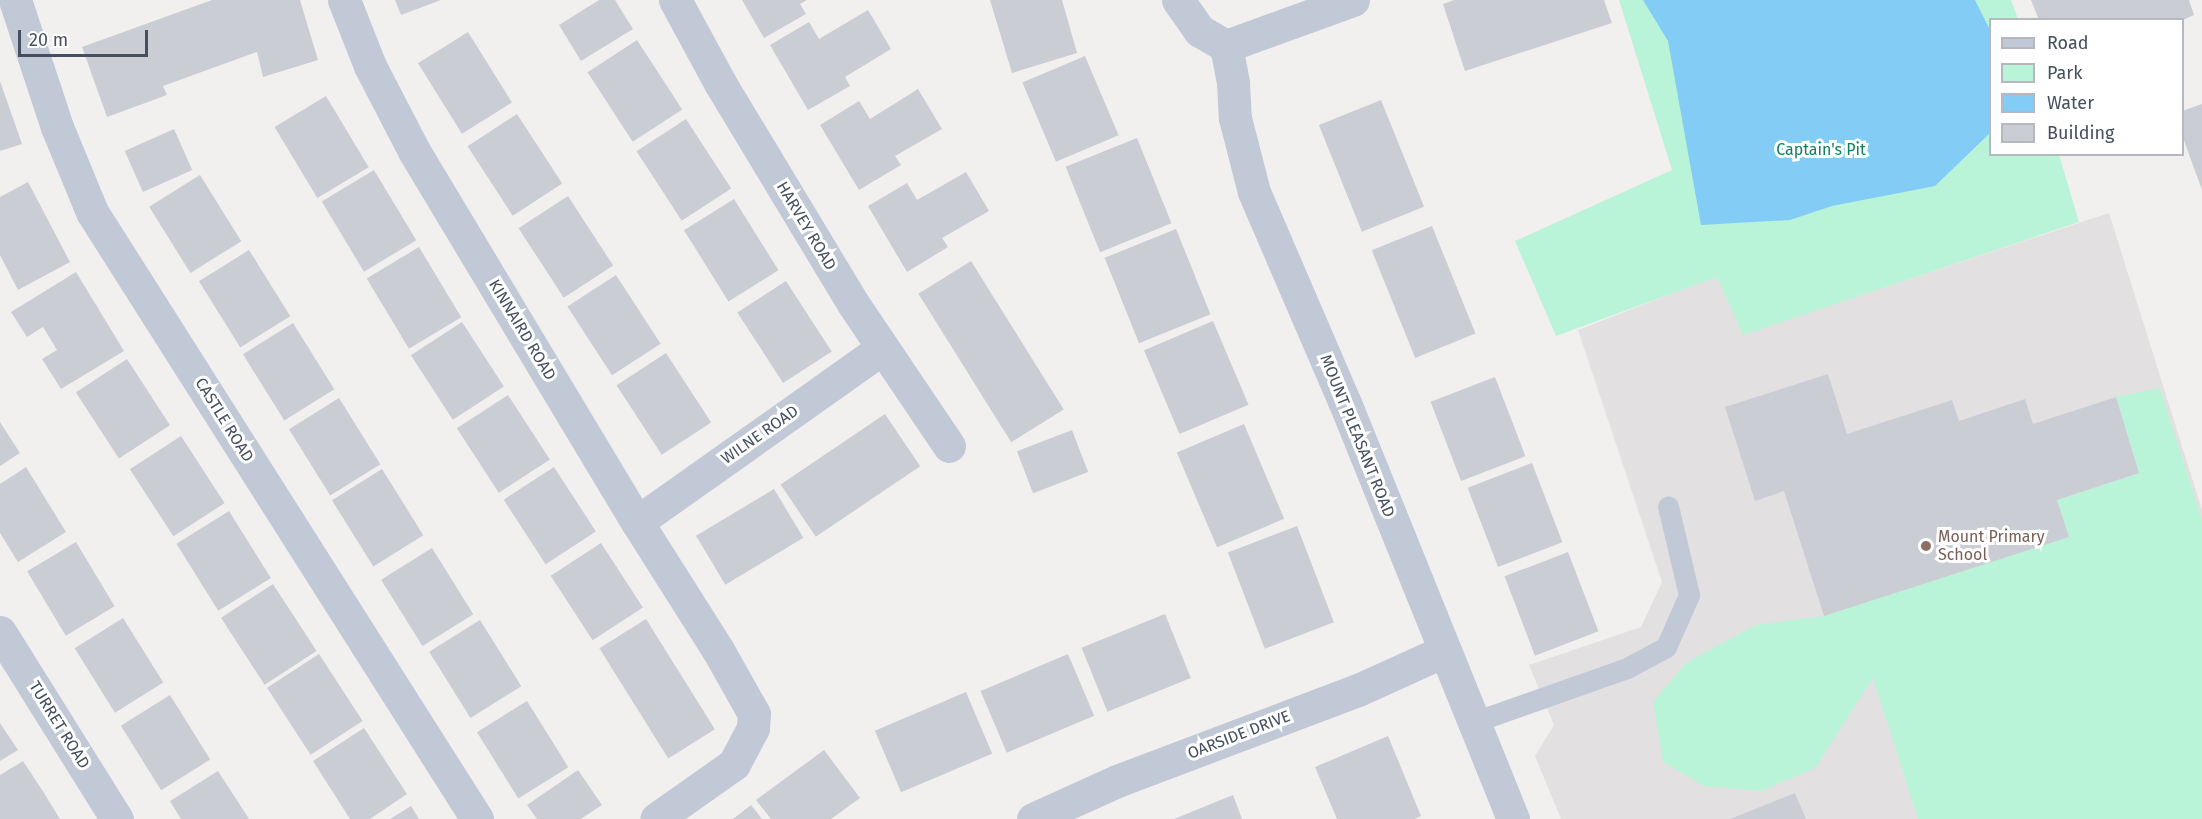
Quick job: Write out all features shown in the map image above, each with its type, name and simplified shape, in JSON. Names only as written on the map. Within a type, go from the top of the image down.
[{"type":"street","name":"CASTLE ROAD","points":[[15,0],[57,127],[92,212],[477,819]]},
{"type":"street","name":"KINNAIRD ROAD","points":[[344,0],[370,66],[414,151],[637,522],[718,650],[754,714],[753,728],[734,764],[656,819]]},
{"type":"street","name":"HARVEY ROAD","points":[[675,0],[720,83],[854,305],[949,446]]},
{"type":"street","points":[[1178,0],[1200,31],[1226,46],[1353,0]]},
{"type":"street","name":"MOUNT PLEASANT ROAD","points":[[1226,46],[1233,83],[1235,118],[1254,192],[1345,403],[1514,819]]},
{"type":"street","name":"WILNE ROAD","points":[[637,522],[883,348]]},
{"type":"street","name":"TURRET ROAD","points":[[0,632],[117,819]]},
{"type":"street","name":"OARSIDE DRIVE","points":[[1033,819],[1118,781],[1358,690],[1444,651]]},
{"type":"lane","points":[[1474,722],[1627,668],[1666,647],[1689,595],[1668,506]]},
{"type":"shaded area","name":"Mount Primary School","points":[[2109,213],[2202,510],[2202,819],[1561,819],[1535,756],[1554,725],[1529,665],[1641,627],[1662,582],[1578,330],[1717,276],[1743,334]]},
{"type":"green space","name":"Captain's Pit","points":[[1619,0],[2011,0],[2018,18],[1989,18],[1989,156],[2059,156],[2079,222],[1743,335],[1717,277],[1556,336],[1515,241],[1672,170]]},
{"type":"green space","points":[[2160,388],[2202,520],[2202,819],[1918,819],[1873,678],[1815,768],[1761,791],[1704,786],[1663,762],[1653,702],[1687,662],[1756,625],[1824,616],[2069,537],[2057,500],[2139,473],[2116,397]]},
{"type":"water","points":[[1643,0],[1975,0],[1989,28],[1989,134],[1935,186],[1832,206],[1790,220],[1701,225],[1668,41]]},
{"type":"building","points":[[212,0],[300,0],[318,60],[263,77],[257,52],[163,86],[167,95],[107,117],[82,47]]},
{"type":"building","points":[[395,0],[441,0],[401,15]]},
{"type":"building","points":[[599,0],[615,0],[633,29],[581,61],[559,25]]},
{"type":"building","points":[[742,0],[807,0],[800,4],[806,14],[764,38]]},
{"type":"building","points":[[990,0],[1062,0],[1077,53],[1012,73]]},
{"type":"building","points":[[1454,0],[1604,0],[1612,23],[1465,71],[1443,4]]},
{"type":"building","points":[[2031,0],[2189,0],[2194,15],[2184,20],[2038,18]]},
{"type":"building","points":[[868,10],[891,49],[845,77],[850,86],[808,110],[770,45],[809,22],[819,39]]},
{"type":"building","points":[[468,32],[512,102],[462,134],[418,63]]},
{"type":"building","points":[[637,40],[682,110],[633,142],[588,72]]},
{"type":"building","points":[[1085,56],[1119,135],[1056,162],[1022,83]]},
{"type":"building","points":[[0,81],[22,144],[0,151]]},
{"type":"building","points":[[918,89],[942,129],[895,156],[901,165],[859,190],[820,125],[859,101],[870,119]]},
{"type":"building","points":[[326,96],[369,167],[317,198],[275,127]]},
{"type":"building","points":[[1381,100],[1424,207],[1362,232],[1319,125]]},
{"type":"building","points":[[2202,104],[2202,190],[2184,140],[2184,110]]},
{"type":"building","points":[[517,114],[562,184],[513,216],[468,146]]},
{"type":"building","points":[[686,119],[731,189],[682,221],[637,151]]},
{"type":"building","points":[[174,129],[192,170],[143,192],[125,151]]},
{"type":"building","points":[[1137,138],[1171,223],[1100,252],[1066,167]]},
{"type":"building","points":[[374,170],[416,240],[364,272],[322,201]]},
{"type":"building","points":[[966,172],[989,211],[942,238],[948,247],[907,272],[868,206],[907,183],[917,200]]},
{"type":"building","points":[[200,175],[241,241],[190,273],[149,207]]},
{"type":"building","points":[[28,182],[70,262],[18,290],[0,255],[0,197]]},
{"type":"building","points":[[568,196],[613,266],[564,298],[519,228]]},
{"type":"building","points":[[734,199],[779,270],[728,302],[684,230]]},
{"type":"building","points":[[1432,226],[1475,334],[1415,358],[1372,250]]},
{"type":"building","points":[[1176,229],[1210,314],[1139,343],[1105,258]]},
{"type":"building","points":[[419,247],[461,317],[409,349],[367,278]]},
{"type":"building","points":[[249,250],[290,316],[240,347],[199,281]]},
{"type":"building","points":[[971,261],[1064,409],[1011,442],[918,294]]},
{"type":"building","points":[[76,272],[124,351],[61,389],[42,359],[57,350],[43,327],[27,337],[11,312]]},
{"type":"building","points":[[616,275],[661,344],[612,375],[567,307]]},
{"type":"building","points":[[786,281],[832,351],[783,383],[737,313]]},
{"type":"building","points":[[1213,321],[1249,405],[1180,434],[1144,350]]},
{"type":"building","points":[[462,322],[504,387],[453,420],[411,355]]},
{"type":"building","points":[[293,323],[334,389],[284,420],[243,354]]},
{"type":"building","points":[[666,353],[711,423],[662,455],[617,385]]},
{"type":"building","points":[[127,359],[170,425],[119,458],[76,392]]},
{"type":"building","points":[[1828,374],[1847,434],[1952,400],[1959,421],[2025,399],[2033,424],[2116,397],[2139,473],[2057,500],[2069,537],[1824,616],[1784,491],[1755,501],[1725,407]]},
{"type":"building","points":[[1495,377],[1525,456],[1461,481],[1431,402]]},
{"type":"building","points":[[508,395],[550,460],[499,493],[457,428]]},
{"type":"building","points":[[339,398],[380,464],[330,495],[289,429]]},
{"type":"building","points":[[885,414],[920,466],[816,537],[781,484]]},
{"type":"building","points":[[0,422],[20,453],[0,466]]},
{"type":"building","points":[[1244,424],[1284,519],[1217,547],[1177,453]]},
{"type":"building","points":[[1072,430],[1088,472],[1033,493],[1017,451]]},
{"type":"building","points":[[181,436],[225,503],[173,536],[130,469]]},
{"type":"building","points":[[1532,463],[1562,542],[1498,567],[1468,488]]},
{"type":"building","points":[[26,467],[66,532],[18,562],[0,533],[0,484]]},
{"type":"building","points":[[554,467],[596,532],[546,564],[504,500]]},
{"type":"building","points":[[382,469],[423,535],[373,566],[332,500]]},
{"type":"building","points":[[774,489],[803,538],[725,585],[696,536]]},
{"type":"building","points":[[229,511],[271,578],[218,611],[176,544]]},
{"type":"building","points":[[1297,526],[1334,622],[1265,649],[1228,553]]},
{"type":"building","points":[[76,542],[115,606],[66,636],[27,571]]},
{"type":"building","points":[[601,543],[643,608],[593,640],[551,576]]},
{"type":"building","points":[[432,548],[473,614],[422,646],[381,580]]},
{"type":"building","points":[[1568,552],[1598,631],[1535,656],[1505,576]]},
{"type":"building","points":[[273,584],[317,651],[265,685],[221,618]]},
{"type":"building","points":[[1165,614],[1191,678],[1107,712],[1082,648]]},
{"type":"building","points":[[123,618],[163,682],[115,713],[75,648]]},
{"type":"building","points":[[646,619],[715,729],[668,758],[599,648]]},
{"type":"building","points":[[480,620],[521,686],[470,718],[429,652]]},
{"type":"building","points":[[319,654],[363,721],[311,755],[267,688]]},
{"type":"building","points":[[1068,654],[1094,716],[1007,753],[981,691]]},
{"type":"building","points":[[966,692],[992,754],[901,792],[875,731]]},
{"type":"building","points":[[170,695],[210,759],[161,790],[121,726]]},
{"type":"building","points":[[527,701],[568,767],[518,798],[477,732]]},
{"type":"building","points":[[0,723],[18,750],[0,761]]},
{"type":"building","points":[[364,728],[407,794],[370,819],[350,819],[313,761]]},
{"type":"building","points":[[1388,736],[1421,816],[1415,819],[1337,819],[1315,767]]},
{"type":"building","points":[[824,750],[860,798],[831,819],[771,819],[756,800]]},
{"type":"building","points":[[23,761],[60,819],[0,819],[0,775]]},
{"type":"building","points":[[578,770],[602,805],[581,819],[537,819],[527,805]]},
{"type":"building","points":[[218,771],[249,819],[181,819],[170,801]]},
{"type":"building","points":[[1795,793],[1806,819],[1730,819]]},
{"type":"building","points":[[1233,795],[1242,819],[1174,819]]},
{"type":"building","points":[[751,805],[762,819],[733,819]]},
{"type":"building","points":[[411,806],[419,819],[390,819]]},
{"type":"place","name":"Mount Primary School","points":[[1926,546]]}]
